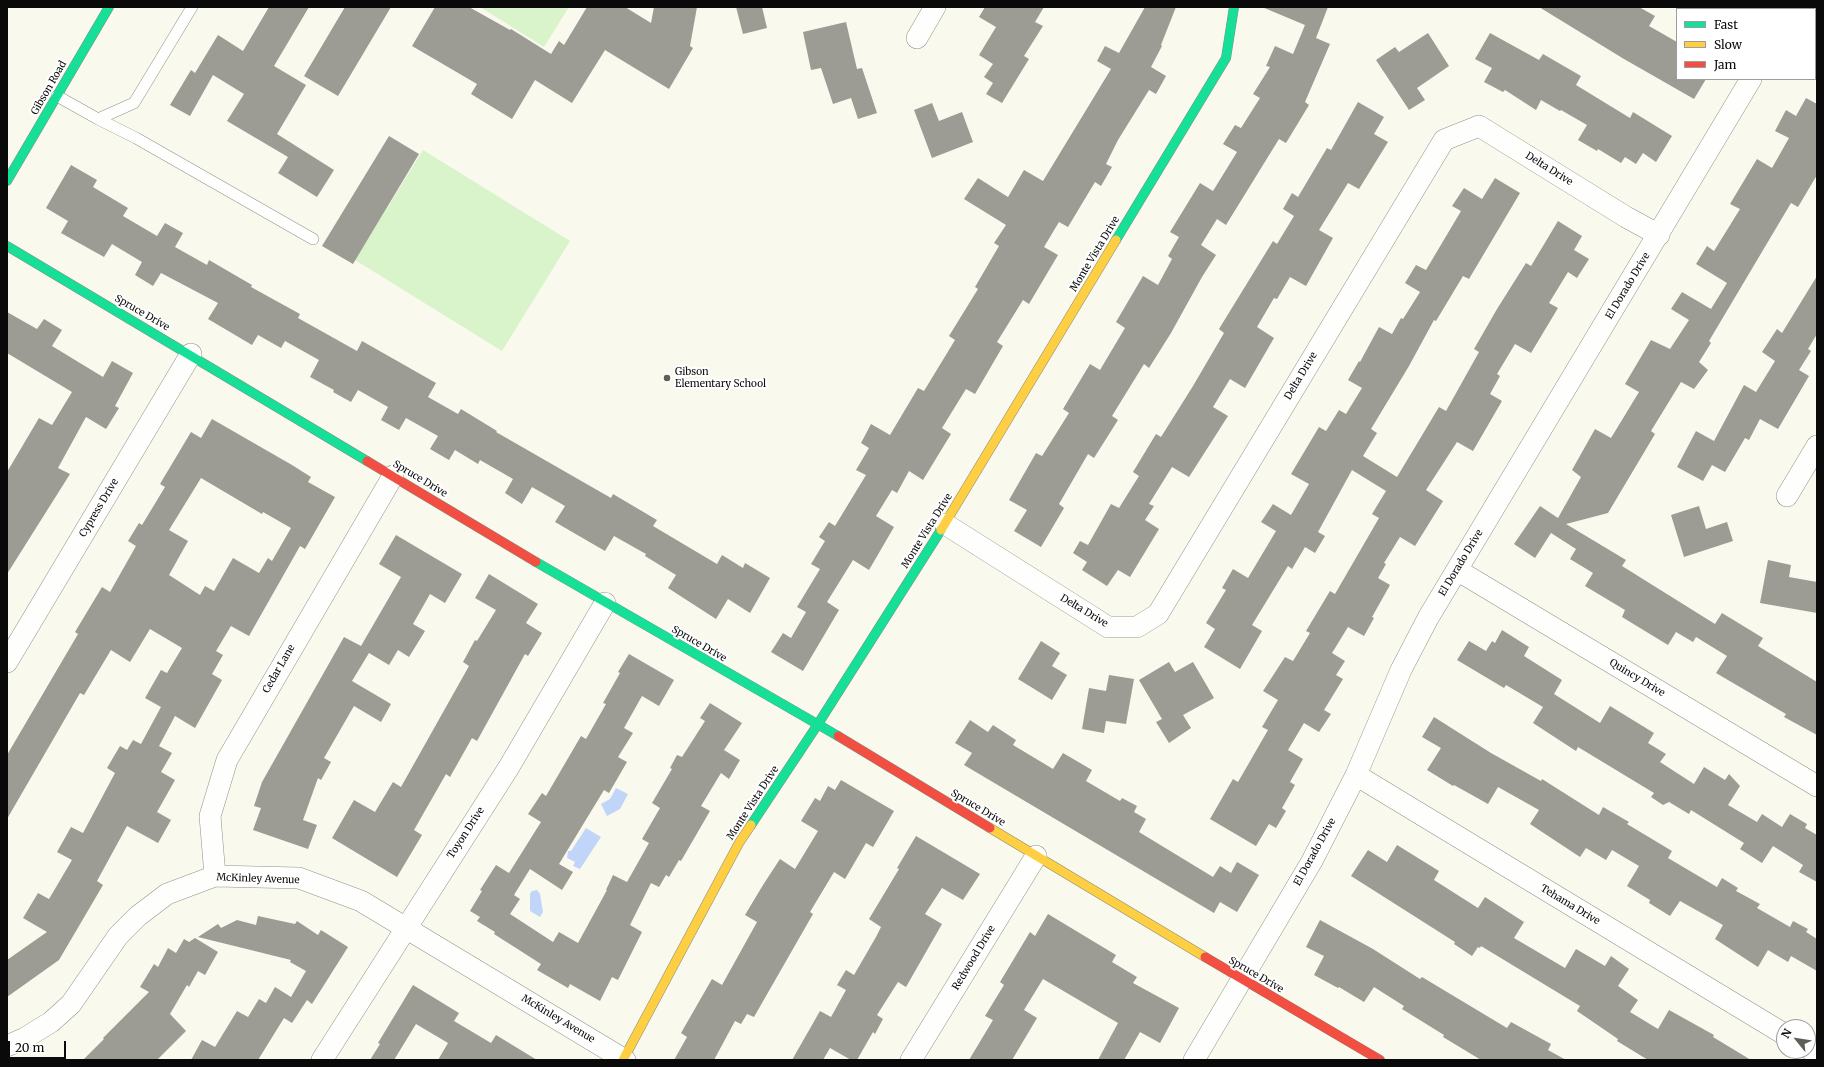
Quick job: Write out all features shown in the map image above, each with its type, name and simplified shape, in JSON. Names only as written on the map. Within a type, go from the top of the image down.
[{"type":"street","name":"Gibson Road","points":[[7,181],[109,7]]},
{"type":"street","points":[[917,38],[935,7]]},
{"type":"street","name":"Monte Vista Drive","points":[[624,1060],[738,843],[818,724],[945,524],[1226,58],[1234,7]]},
{"type":"street","name":"El Dorado Drive","points":[[1194,1060],[1312,861],[1356,775],[1401,670],[1428,618],[1659,235],[1750,80]]},
{"type":"street","name":"Delta Drive","points":[[945,524],[1108,627],[1137,627],[1158,614],[1444,140],[1479,126],[1626,217],[1659,235]]},
{"type":"street","name":"Spruce Drive","points":[[7,246],[191,354],[605,603],[818,724],[1241,979],[1380,1060]]},
{"type":"street","name":"Cypress Drive","points":[[7,662],[191,354]]},
{"type":"street","points":[[1787,496],[1817,446]]},
{"type":"street","name":"Cedar Lane","points":[[215,876],[210,816],[227,760],[393,476]]},
{"type":"street","name":"Quincy Drive","points":[[1457,570],[1817,786]]},
{"type":"street","name":"Toyon Drive","points":[[322,1060],[509,767],[605,603]]},
{"type":"street","name":"Tehama Drive","points":[[1356,775],[1776,1029]]},
{"type":"street","name":"Redwood Drive","points":[[911,1060],[1036,856]]},
{"type":"street","name":"McKinley Avenue","points":[[7,1046],[25,1038],[51,1022],[71,1004],[118,936],[138,916],[167,894],[215,876],[299,878],[361,901],[624,1060]]},
{"type":"lane","points":[[98,119],[134,103],[192,7]]},
{"type":"lane","points":[[57,96],[136,138],[313,239]]},
{"type":"green space","points":[[480,7],[569,7],[544,47]]},
{"type":"green space","points":[[423,150],[570,241],[502,351],[355,260]]},
{"type":"water","points":[[616,788],[628,794],[620,809],[607,816],[601,804],[610,799]]},
{"type":"water","points":[[586,828],[601,837],[580,869],[573,866],[575,862],[567,858],[568,851],[571,851]]},
{"type":"water","points":[[537,890],[540,894],[543,912],[540,917],[530,911],[530,894],[532,891]]},
{"type":"building","points":[[269,7],[309,7],[274,66],[306,85],[277,134],[334,170],[317,197],[278,173],[288,157],[227,121],[244,94],[213,75],[190,116],[170,105],[191,70],[195,73],[218,35],[243,51]]},
{"type":"building","points":[[345,7],[391,7],[338,96],[304,76]]},
{"type":"building","points":[[435,7],[469,7],[510,30],[511,29],[551,54],[559,41],[564,45],[587,7],[625,7],[651,23],[654,7],[697,7],[690,46],[693,48],[669,89],[605,50],[572,103],[535,80],[512,119],[471,94],[477,84],[412,46]]},
{"type":"building","points":[[736,7],[762,7],[767,28],[743,34]]},
{"type":"building","points":[[985,7],[1044,7],[1035,22],[1043,26],[1024,56],[1029,59],[1002,103],[986,94],[993,83],[984,77],[993,64],[979,55],[996,27],[979,17]]},
{"type":"building","points":[[1145,7],[1176,7],[1161,45],[1162,46],[1151,67],[1166,76],[1156,94],[1149,90],[1118,140],[1106,164],[1112,167],[1101,186],[1095,182],[1068,227],[1059,222],[1044,247],[1058,255],[1029,304],[1023,300],[997,342],[1003,346],[975,394],[966,389],[942,428],[951,434],[923,480],[909,471],[897,493],[892,490],[876,516],[894,527],[869,570],[853,560],[827,602],[839,610],[803,671],[771,652],[783,633],[791,638],[806,612],[797,607],[820,569],[811,564],[825,541],[819,537],[829,522],[835,526],[866,475],[856,470],[869,448],[861,443],[871,424],[890,435],[918,388],[924,391],[955,340],[949,336],[978,289],[975,287],[999,246],[994,243],[1006,225],[964,199],[978,178],[1008,197],[1024,170],[1043,181],[1111,69],[1097,61],[1105,46],[1119,53]]},
{"type":"building","points":[[1262,7],[1328,7],[1316,38],[1330,44],[1305,102],[1309,105],[1286,143],[1279,139],[1226,225],[1217,219],[1201,245],[1216,255],[1149,368],[1144,364],[1112,416],[1118,420],[1094,458],[1088,454],[1059,504],[1064,508],[1041,547],[1014,531],[1027,510],[1009,500],[1036,453],[1042,456],[1069,413],[1063,409],[1090,364],[1100,370],[1125,328],[1116,322],[1143,276],[1158,285],[1172,259],[1168,256],[1179,237],[1170,232],[1200,183],[1213,191],[1237,152],[1223,144],[1235,125],[1241,128],[1260,98],[1253,94],[1270,67],[1266,66],[1275,46],[1293,54],[1305,25]]},
{"type":"building","points":[[1539,7],[1639,7],[1655,16],[1649,26],[1676,41],[1676,80],[1705,80],[1694,99],[1624,59]]},
{"type":"building","points":[[846,22],[857,69],[862,68],[877,113],[858,119],[851,98],[833,104],[821,68],[811,70],[803,32]]},
{"type":"building","points":[[1428,33],[1449,66],[1417,88],[1425,100],[1409,110],[1376,60],[1395,47],[1399,52]]},
{"type":"building","points":[[1490,33],[1539,60],[1543,54],[1581,76],[1576,85],[1630,118],[1633,112],[1672,136],[1656,162],[1643,153],[1636,164],[1625,157],[1621,163],[1598,149],[1597,151],[1578,140],[1587,125],[1541,100],[1536,110],[1505,90],[1503,92],[1484,82],[1492,68],[1475,59]]},
{"type":"building","points":[[1806,98],[1817,104],[1817,175],[1798,207],[1791,203],[1709,341],[1711,343],[1699,362],[1708,370],[1694,389],[1681,382],[1651,431],[1655,434],[1608,513],[1566,524],[1626,560],[1622,566],[1715,624],[1722,613],[1763,638],[1758,646],[1817,682],[1817,735],[1784,717],[1786,714],[1716,673],[1727,656],[1696,637],[1693,642],[1676,632],[1668,645],[1622,617],[1625,610],[1585,586],[1593,573],[1570,559],[1576,549],[1551,533],[1535,558],[1514,544],[1540,506],[1558,518],[1581,477],[1572,470],[1595,429],[1611,438],[1639,392],[1625,384],[1651,340],[1670,349],[1689,320],[1671,309],[1682,292],[1711,309],[1727,283],[1696,264],[1707,246],[1714,251],[1740,209],[1730,204],[1757,159],[1772,168],[1789,138],[1775,131],[1786,110],[1796,116]]},
{"type":"building","points":[[1358,102],[1384,117],[1374,134],[1388,142],[1359,189],[1348,183],[1319,230],[1333,238],[1306,286],[1290,277],[1277,299],[1274,298],[1257,327],[1274,338],[1245,388],[1230,379],[1213,407],[1228,416],[1189,477],[1172,467],[1149,504],[1154,506],[1145,520],[1159,529],[1130,577],[1118,570],[1107,586],[1082,570],[1087,562],[1073,553],[1080,541],[1088,545],[1111,504],[1119,508],[1139,476],[1133,472],[1156,434],[1161,437],[1224,333],[1219,329],[1273,241],[1277,244],[1294,216],[1283,209],[1292,193],[1298,197],[1327,148],[1331,150]]},
{"type":"building","points":[[932,103],[939,121],[962,112],[973,142],[932,158],[914,110]]},
{"type":"building","points":[[389,136],[419,154],[353,264],[322,246]]},
{"type":"building","points":[[71,165],[97,180],[93,187],[128,208],[123,216],[157,236],[165,223],[183,233],[175,247],[207,265],[209,260],[252,285],[251,287],[300,314],[298,318],[357,351],[362,341],[436,383],[428,397],[458,414],[461,409],[497,431],[496,432],[611,498],[613,494],[657,520],[653,526],[717,564],[722,555],[743,568],[745,563],[770,578],[750,613],[728,599],[716,619],[668,588],[676,575],[645,556],[646,554],[614,536],[605,551],[555,522],[565,506],[532,487],[522,504],[505,493],[513,479],[480,460],[478,464],[455,450],[449,460],[430,449],[438,436],[406,418],[399,430],[381,420],[388,407],[358,390],[351,402],[333,392],[334,390],[310,377],[319,360],[285,341],[281,348],[258,335],[252,345],[208,319],[218,303],[161,273],[153,286],[135,275],[142,262],[112,244],[104,257],[61,233],[68,221],[46,208]]},
{"type":"building","points":[[1495,178],[1520,193],[1469,279],[1463,276],[1436,321],[1434,320],[1409,366],[1371,429],[1377,433],[1363,456],[1397,477],[1439,407],[1446,411],[1479,352],[1474,349],[1497,309],[1526,263],[1531,266],[1558,221],[1582,236],[1574,250],[1589,259],[1577,278],[1568,272],[1549,303],[1558,308],[1531,353],[1515,344],[1497,374],[1500,376],[1490,394],[1502,401],[1473,451],[1457,442],[1426,490],[1443,501],[1415,546],[1400,537],[1384,563],[1386,564],[1378,578],[1390,585],[1372,617],[1374,618],[1364,636],[1348,627],[1332,653],[1345,661],[1336,675],[1343,679],[1324,710],[1331,714],[1319,732],[1304,723],[1288,750],[1303,759],[1290,782],[1295,785],[1282,808],[1286,811],[1276,828],[1269,824],[1256,846],[1210,819],[1233,779],[1238,782],[1268,730],[1262,727],[1278,700],[1263,691],[1285,657],[1293,661],[1310,633],[1306,631],[1330,591],[1335,594],[1379,518],[1372,514],[1386,491],[1352,470],[1318,532],[1325,536],[1315,553],[1305,547],[1292,569],[1288,566],[1252,625],[1262,631],[1240,669],[1204,647],[1215,629],[1206,623],[1226,590],[1222,588],[1233,569],[1248,578],[1276,531],[1261,522],[1273,504],[1291,515],[1309,484],[1291,474],[1319,427],[1326,431],[1339,410],[1346,414],[1362,388],[1348,380],[1359,361],[1360,362],[1379,327],[1392,334],[1401,318],[1403,319],[1420,292],[1405,283],[1416,265],[1426,270],[1461,211],[1452,206],[1464,188],[1482,199]]},
{"type":"building","points":[[1817,276],[1817,334],[1808,349],[1811,351],[1799,370],[1809,376],[1778,429],[1760,419],[1749,440],[1745,438],[1725,472],[1712,465],[1703,481],[1677,467],[1696,431],[1714,441],[1744,385],[1756,392],[1775,361],[1762,352],[1777,329],[1782,333]]},
{"type":"building","points":[[7,312],[37,329],[44,319],[62,330],[52,346],[103,377],[112,361],[133,373],[115,406],[119,408],[106,429],[86,417],[58,468],[70,474],[7,574],[7,472],[39,418],[52,425],[72,392],[7,353]]},
{"type":"building","points":[[212,419],[311,477],[308,482],[335,497],[305,549],[300,546],[249,636],[231,626],[216,651],[223,655],[212,674],[222,680],[195,728],[175,716],[159,746],[172,753],[161,772],[175,780],[157,812],[171,820],[158,843],[127,826],[97,881],[103,885],[59,960],[7,997],[7,960],[47,932],[23,918],[38,893],[49,899],[72,860],[57,852],[71,827],[83,833],[115,773],[107,768],[120,746],[127,750],[133,740],[141,744],[161,707],[145,698],[161,670],[167,673],[182,648],[150,629],[130,662],[111,650],[84,695],[80,693],[7,819],[7,755],[78,634],[75,632],[102,587],[110,592],[136,546],[128,541],[139,523],[142,525],[165,487],[160,484],[191,432],[201,438]],"holes":[[[201,478],[262,514],[263,512],[291,528],[272,561],[268,558],[259,573],[233,558],[214,591],[205,586],[200,595],[169,575],[188,541],[169,530]]]},
{"type":"building","points":[[1699,506],[1706,529],[1727,522],[1733,541],[1684,557],[1671,515]]},
{"type":"building","points":[[396,535],[462,574],[445,603],[430,594],[413,624],[425,631],[409,657],[398,650],[389,665],[369,653],[352,681],[391,704],[381,722],[354,706],[324,758],[331,762],[321,780],[318,778],[303,820],[317,825],[308,849],[253,830],[261,808],[254,806],[262,782],[344,637],[361,646],[401,577],[379,564]]},
{"type":"building","points":[[1768,560],[1791,565],[1789,577],[1817,582],[1817,613],[1760,603]]},
{"type":"building","points":[[489,574],[538,604],[526,623],[542,633],[528,656],[525,654],[477,741],[472,738],[450,777],[446,774],[414,830],[422,835],[397,877],[332,838],[354,800],[375,812],[393,782],[401,787],[469,666],[463,662],[475,640],[477,641],[496,610],[475,598]]},
{"type":"building","points":[[1502,630],[1529,647],[1524,656],[1562,680],[1554,694],[1600,723],[1610,706],[1654,733],[1648,743],[1666,754],[1660,762],[1694,784],[1704,767],[1725,780],[1729,774],[1740,786],[1728,805],[1757,822],[1762,814],[1782,827],[1790,814],[1807,824],[1805,828],[1817,835],[1817,882],[1799,872],[1803,865],[1773,846],[1762,863],[1740,849],[1744,843],[1691,810],[1689,814],[1669,802],[1663,805],[1651,797],[1654,793],[1578,747],[1576,751],[1533,723],[1543,707],[1506,685],[1504,688],[1457,660],[1469,641],[1486,651],[1492,641],[1495,643]]},
{"type":"building","points":[[1041,641],[1060,653],[1052,666],[1067,675],[1052,700],[1018,679]]},
{"type":"building","points":[[629,654],[674,680],[659,706],[642,696],[624,728],[633,733],[618,757],[627,762],[609,793],[604,790],[559,864],[573,872],[562,890],[530,869],[514,895],[520,899],[510,914],[553,942],[559,932],[578,943],[607,890],[613,875],[627,882],[649,843],[642,839],[660,808],[652,803],[672,769],[670,768],[677,755],[682,757],[705,721],[700,718],[710,703],[742,723],[724,750],[740,760],[729,779],[721,773],[701,806],[710,811],[681,861],[679,860],[669,877],[666,875],[659,887],[651,883],[630,925],[642,932],[618,980],[612,977],[600,1001],[570,984],[568,988],[537,970],[541,964],[494,934],[495,932],[477,921],[480,917],[470,911],[482,891],[480,890],[496,865],[509,873],[541,822],[528,814],[542,793],[546,796],[581,736],[586,739],[606,704],[603,703],[620,673],[618,672]]},
{"type":"building","points":[[1169,662],[1175,672],[1193,662],[1214,698],[1183,715],[1191,728],[1169,743],[1156,722],[1162,719],[1139,680]]},
{"type":"building","points":[[1109,675],[1134,679],[1126,724],[1106,721],[1104,733],[1082,729],[1089,688],[1106,691]]},
{"type":"building","points":[[1434,717],[1491,753],[1541,781],[1542,779],[1599,815],[1603,807],[1629,822],[1627,824],[1672,851],[1668,858],[1717,887],[1722,878],[1738,888],[1736,891],[1760,904],[1757,908],[1790,927],[1793,921],[1808,929],[1806,932],[1817,939],[1817,971],[1791,956],[1788,962],[1768,950],[1758,967],[1715,939],[1723,925],[1680,901],[1670,916],[1649,903],[1650,900],[1627,886],[1639,866],[1612,850],[1606,860],[1586,848],[1580,857],[1530,824],[1539,810],[1498,787],[1488,804],[1454,785],[1453,786],[1427,770],[1441,748],[1422,737]]},
{"type":"building","points":[[970,720],[988,732],[993,725],[1016,740],[1013,745],[1053,769],[1063,753],[1092,770],[1086,781],[1120,801],[1122,798],[1137,806],[1134,812],[1146,819],[1139,832],[1213,877],[1220,866],[1231,873],[1237,862],[1259,875],[1237,912],[1220,902],[1214,913],[964,765],[972,753],[955,743]]},
{"type":"building","points":[[841,780],[894,811],[873,847],[866,843],[845,879],[834,872],[810,912],[813,914],[754,1017],[747,1014],[741,1024],[735,1021],[714,1060],[674,1060],[687,1037],[681,1033],[712,979],[722,985],[757,922],[745,915],[763,885],[780,859],[795,869],[818,831],[801,821],[815,798],[820,801],[828,786],[835,790]]},
{"type":"building","points":[[916,836],[980,874],[963,900],[942,888],[925,914],[942,924],[906,987],[898,982],[877,1015],[883,1019],[875,1034],[873,1032],[857,1060],[851,1060],[830,1048],[823,1060],[792,1060],[820,1011],[831,1017],[846,990],[837,985],[846,970],[854,975],[876,937],[881,927],[869,919],[899,869],[897,868]]},
{"type":"building","points":[[1397,845],[1439,871],[1434,880],[1478,908],[1485,897],[1524,922],[1514,938],[1565,968],[1576,949],[1605,966],[1611,956],[1629,969],[1618,986],[1638,1000],[1630,1012],[1658,1029],[1669,1010],[1714,1035],[1713,1037],[1751,1060],[1648,1060],[1617,1041],[1618,1039],[1577,1011],[1580,1006],[1481,946],[1480,948],[1478,947],[1472,956],[1454,944],[1455,942],[1351,876],[1368,850],[1387,862]]},
{"type":"building","points":[[1048,914],[1116,955],[1112,962],[1137,977],[1133,983],[1179,1008],[1160,1043],[1140,1032],[1124,1060],[1098,1060],[1118,1023],[1043,979],[1024,1010],[1037,1018],[1012,1060],[969,1060],[993,1020],[985,1016],[1004,985],[1000,982],[1030,932],[1035,936]]},
{"type":"building","points":[[258,916],[295,924],[297,921],[318,935],[321,930],[348,947],[312,1004],[307,1000],[292,1023],[284,1018],[258,1060],[191,1060],[202,1040],[215,1047],[237,1011],[248,1017],[259,999],[266,1003],[275,987],[291,997],[306,971],[290,962],[291,960],[198,937],[218,924],[221,928],[237,920],[256,925]]},
{"type":"building","points":[[1320,920],[1373,949],[1420,979],[1422,977],[1507,1028],[1511,1022],[1551,1044],[1548,1050],[1566,1060],[1481,1060],[1443,1037],[1444,1035],[1402,1009],[1404,1006],[1374,987],[1364,1002],[1339,987],[1338,988],[1314,975],[1324,956],[1306,947]]},
{"type":"building","points":[[195,938],[218,952],[205,975],[198,971],[189,987],[187,985],[170,1014],[186,1031],[157,1060],[83,1060],[149,992],[140,987],[154,964],[158,967],[168,948],[176,953],[184,939],[189,942]]},
{"type":"building","points":[[413,985],[459,1013],[454,1021],[491,1043],[496,1035],[537,1060],[438,1060],[448,1043],[416,1024],[394,1060],[370,1060],[380,1044],[378,1043]]},
{"type":"traffic: fast","points":[[7,181],[109,7]]},
{"type":"traffic: fast","points":[[1116,240],[1226,58],[1234,7]]},
{"type":"traffic: fast","points":[[7,246],[367,461]]},
{"type":"traffic: fast","points":[[751,825],[818,724],[941,530]]},
{"type":"traffic: fast","points":[[536,562],[838,736]]},
{"type":"traffic: slow","points":[[941,530],[1116,240]]},
{"type":"traffic: slow","points":[[623,1060],[739,843],[751,825]]},
{"type":"traffic: slow","points":[[990,828],[1205,957]]},
{"type":"traffic: jam","points":[[367,461],[536,562]]},
{"type":"traffic: jam","points":[[838,736],[990,828]]},
{"type":"traffic: jam","points":[[1205,957],[1380,1060]]},
{"type":"place","name":"Gibson Elementary School","points":[[667,378]]}]
